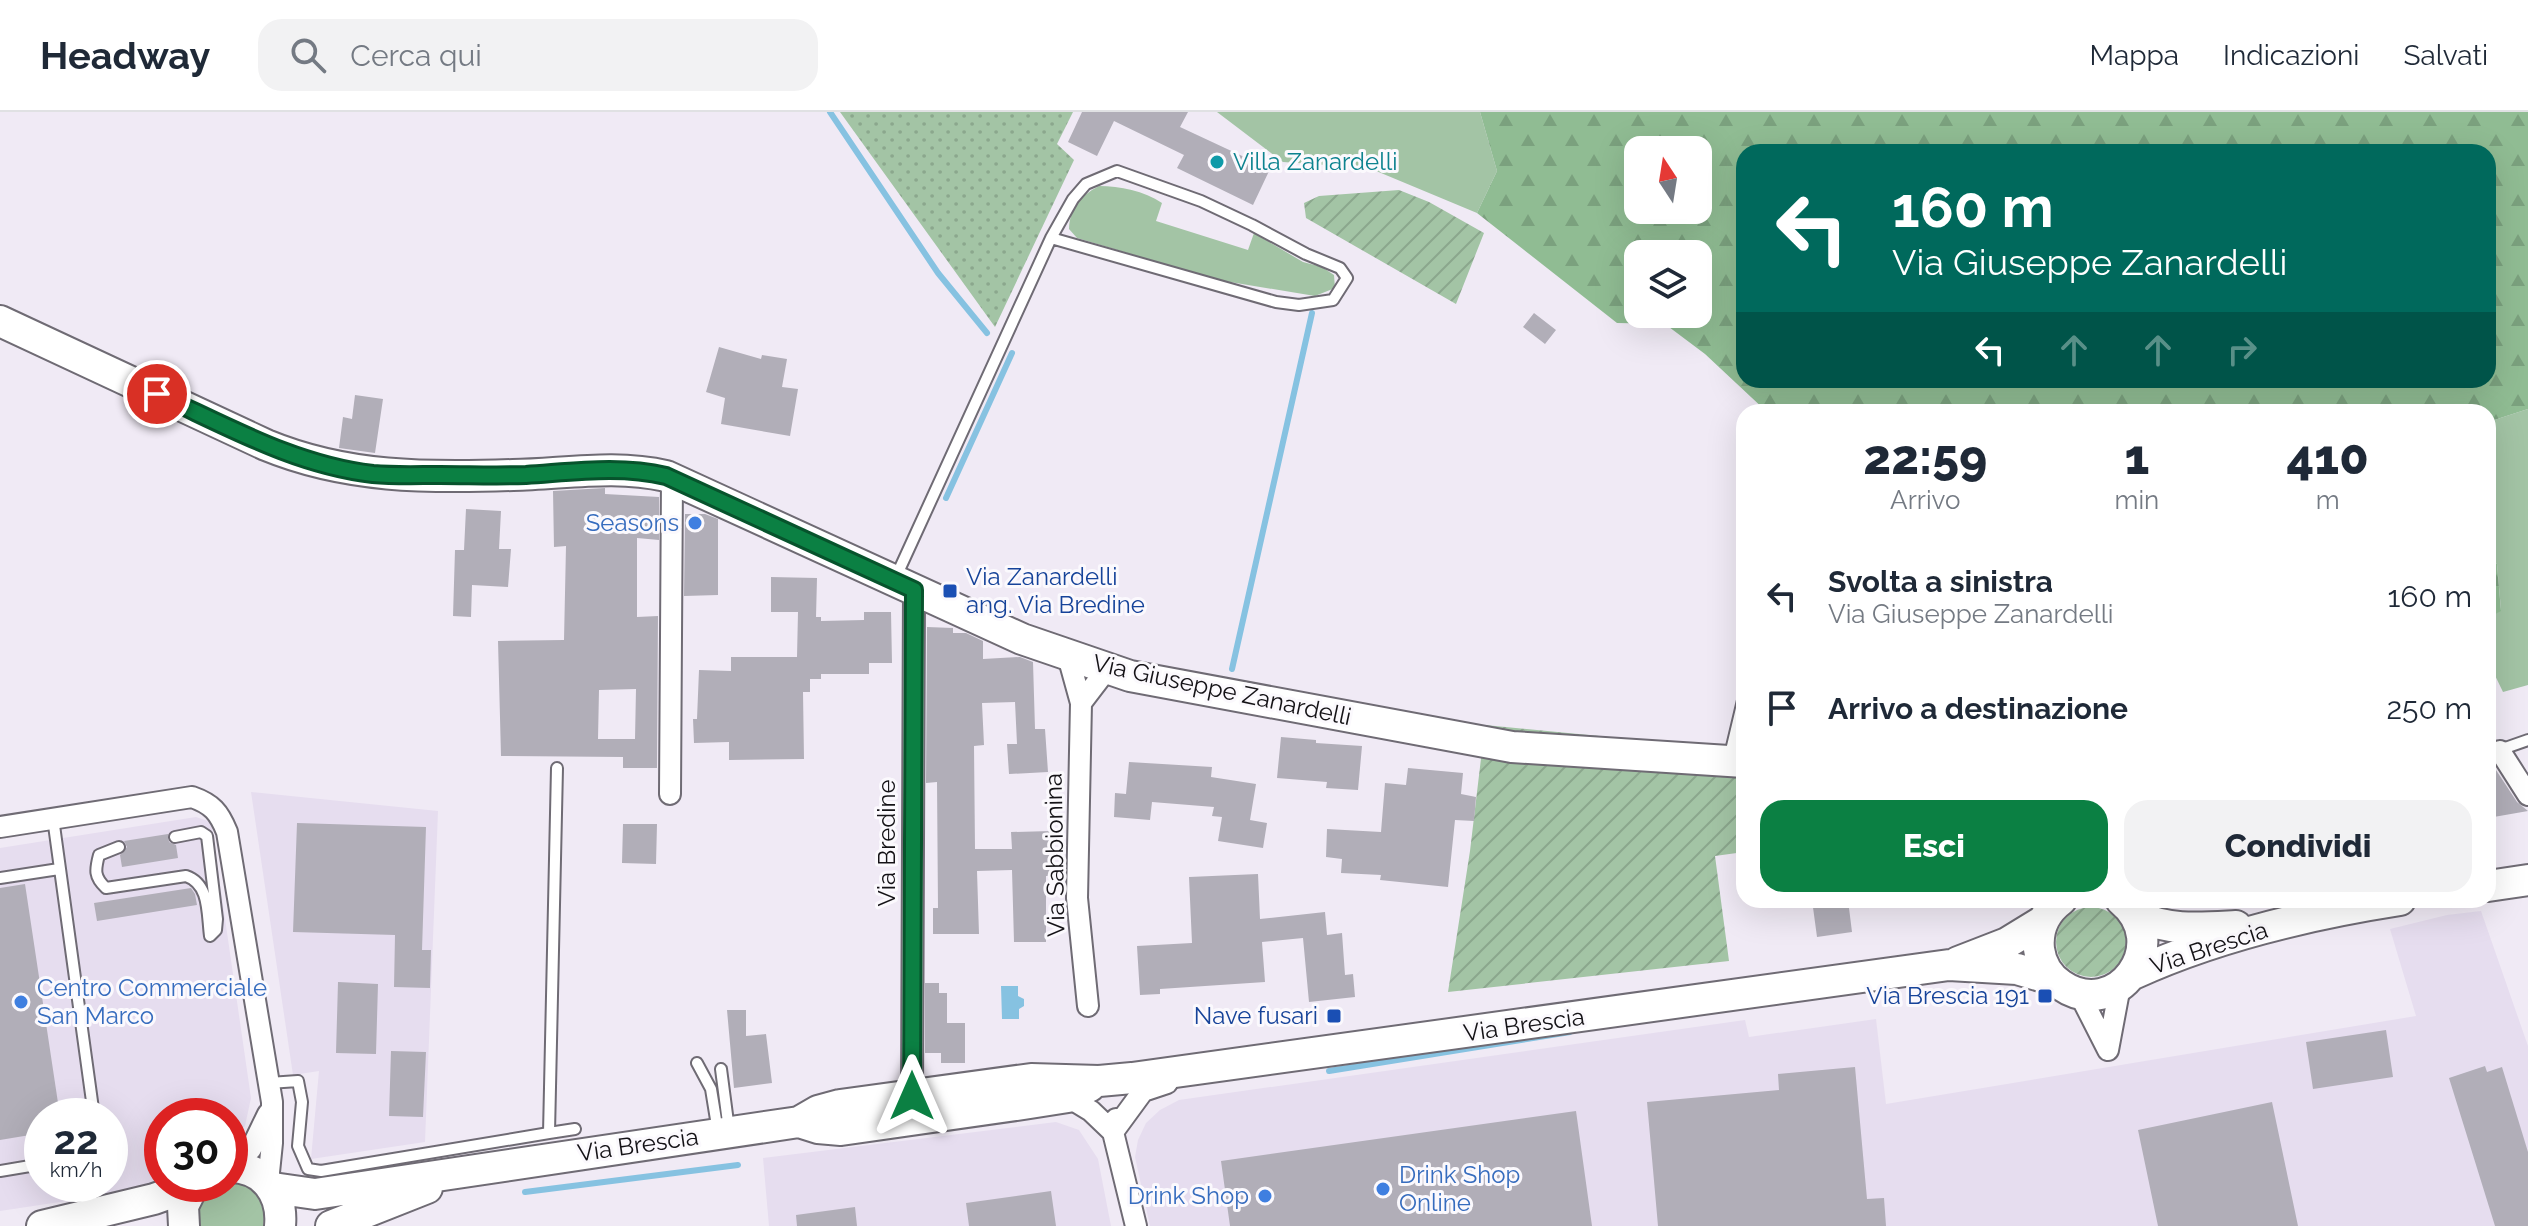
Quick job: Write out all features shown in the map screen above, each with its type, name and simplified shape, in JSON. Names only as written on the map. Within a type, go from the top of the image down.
[{"type":"main road","name":"Via Giuseppe Zanardelli","points":[[0,321],[266,445],[334,467],[375,474],[426,475],[629,470],[672,478],[799,531],[904,586],[993,618],[1068,656],[1107,669],[1186,688],[1512,747],[1736,762]]},
{"type":"main road","points":[[2496,885],[2528,880]]},
{"type":"main road","name":"Via Brescia","points":[[2049,908],[2039,936],[2039,952],[2045,967],[2067,987]]},
{"type":"main road","name":"Via Brescia","points":[[1949,965],[2007,943],[2049,908]]},
{"type":"main road","name":"Via Brescia","points":[[2128,908],[2158,926],[2196,929],[2352,908]]},
{"type":"main road","name":"Via Brescia","points":[[2126,980],[2141,955],[2143,945],[2142,935],[2128,908]]},
{"type":"main road","name":"Via Brescia","points":[[248,1170],[270,1185],[315,1194],[799,1122],[818,1111],[840,1105],[1031,1079],[1099,1081],[1132,1078],[1949,965],[2017,969],[2067,987],[2100,994],[2157,963],[2292,918]]},
{"type":"main road","name":"Via Brescia","points":[[799,1122],[841,1130],[1068,1097],[1099,1081]]},
{"type":"main road","name":"Via Brescia","points":[[331,1226],[478,1168]]},
{"type":"main road","points":[[270,1185],[281,1213],[280,1226]]},
{"type":"main road","points":[[42,1226],[144,1201]]},
{"type":"main road","points":[[184,1226],[185,1202]]},
{"type":"street","points":[[670,794],[672,478]]},
{"type":"street","name":"Via Bredine","points":[[904,586],[912,1096]]},
{"type":"street","name":"Via Sabbionina","points":[[1068,656],[1081,703],[1077,898],[1088,1006]]},
{"type":"street","points":[[1081,703],[1107,669]]},
{"type":"street","points":[[2496,755],[2528,795]]},
{"type":"street","points":[[0,827],[192,797],[211,804],[220,814],[227,832],[270,1093],[270,1185]]},
{"type":"street","points":[[2067,987],[2108,1050],[2126,980]]},
{"type":"street","points":[[1113,1132],[1143,1091],[1155,1085],[1316,1062],[1361,1048]]},
{"type":"street","points":[[1132,1078],[1123,1092],[1113,1132],[1136,1226]]},
{"type":"street","points":[[248,1151],[262,1130],[270,1093]]},
{"type":"street","points":[[1068,1097],[1091,1111],[1113,1132]]},
{"type":"lane","points":[[904,586],[1051,238],[1073,199],[1086,184],[1117,171],[1201,201],[1340,268],[1347,278],[1333,300],[1299,305],[1276,302],[1051,238]]},
{"type":"lane","points":[[2496,749],[2528,740]]},
{"type":"lane","points":[[549,1133],[557,768]]},
{"type":"lane","points":[[53,818],[91,1098]]},
{"type":"lane","points":[[119,847],[99,855],[95,870],[97,880],[106,888],[186,876],[193,878],[202,886],[210,936],[216,930],[217,919],[207,836],[201,832],[175,837]]},
{"type":"lane","points":[[0,878],[59,869]]},
{"type":"lane","points":[[697,1063],[711,1089],[724,1133]]},
{"type":"lane","points":[[721,1069],[724,1133]]},
{"type":"lane","points":[[270,1093],[298,1081],[302,1102],[298,1146],[308,1169],[321,1171],[575,1129]]},
{"type":"lane","points":[[0,1171],[24,1167]]},
{"type":"shaded area","points":[[251,792],[438,811],[425,1142],[311,1159],[319,1071],[293,1075]]},
{"type":"shaded area","points":[[196,817],[211,822],[251,1098],[248,1112],[248,1098],[144,1098],[144,1189],[128,1192],[128,1098],[24,1098],[24,1202],[60,1202],[0,1211],[0,848]]},
{"type":"shaded area","points":[[2481,911],[2528,1046],[2528,1226],[1150,1226],[1135,1157],[1146,1123],[1160,1110],[1179,1100],[1745,1020],[1749,1037],[1876,1019],[1886,1104],[2416,1016],[2390,929],[2447,915]]},
{"type":"shaded area","points":[[1056,1122],[1079,1130],[1098,1159],[1111,1226],[769,1226],[763,1158]]},
{"type":"green space","points":[[840,112],[1073,112],[1057,144],[1074,160],[995,327]]},
{"type":"green space","points":[[1217,112],[1480,112],[1497,171],[1477,213],[1369,168],[1283,162]]},
{"type":"green space","points":[[1480,112],[2528,112],[2528,409],[2496,419],[2496,404],[1758,404],[1741,388],[2496,388],[2496,144],[1736,144],[1736,383],[1670,328],[1712,328],[1712,240],[1624,240],[1624,323],[1617,323],[1477,213],[1497,171]]},
{"type":"green space","points":[[1099,186],[1148,195],[1162,203],[1156,221],[1248,250],[1254,233],[1303,262],[1322,267],[1334,275],[1335,288],[1315,296],[1218,280],[1077,238],[1069,229],[1074,209],[1081,198]]},
{"type":"green space","points":[[1399,190],[1429,202],[1484,233],[1456,304],[1306,218],[1304,203],[1319,196]]},
{"type":"green space","points":[[2528,409],[2528,685],[2503,692],[2496,678],[2496,613],[2501,610],[2496,564],[2496,419]]},
{"type":"green space","points":[[2496,564],[2497,564],[2501,611],[2496,614]]},
{"type":"green space","points":[[1485,725],[1736,749],[1736,853],[1715,856],[1729,961],[1448,992],[1470,851]]},
{"type":"green space","points":[[2084,908],[2098,908],[2110,913],[2116,917],[2125,935],[2125,949],[2120,961],[2116,967],[2098,976],[2084,976],[2072,971],[2066,967],[2057,949],[2057,935],[2062,923],[2066,917]]},
{"type":"green space","points":[[248,1187],[262,1202],[263,1226],[201,1226],[202,1202],[248,1202]]},
{"type":"water","points":[[1001,986],[1018,986],[1018,996],[1024,999],[1024,1006],[1019,1009],[1019,1019],[1002,1019]]},
{"type":"building","name":"Villa Zanardelli","points":[[1082,112],[1188,112],[1180,127],[1270,169],[1253,205],[1177,168],[1184,155],[1114,121],[1097,156],[1068,142]]},
{"type":"building","points":[[1534,313],[1556,330],[1545,344],[1523,327]]},
{"type":"building","points":[[719,347],[761,359],[762,355],[787,359],[782,387],[798,389],[790,436],[721,424],[725,398],[706,392]]},
{"type":"building","points":[[355,395],[383,399],[375,453],[339,448],[343,417],[352,419]]},
{"type":"building","points":[[605,488],[605,494],[659,497],[659,540],[637,538],[637,617],[658,616],[657,768],[623,768],[623,757],[501,756],[498,641],[564,640],[566,546],[554,547],[553,491]],"holes":[[[636,689],[635,739],[598,739],[599,690]]]},
{"type":"building","points":[[466,509],[501,511],[499,549],[511,549],[508,587],[472,585],[471,617],[453,616],[455,550],[464,550]]},
{"type":"building","points":[[685,514],[705,514],[718,519],[718,595],[684,596]]},
{"type":"building","points":[[771,577],[817,578],[816,617],[821,617],[821,621],[864,620],[864,612],[891,612],[892,663],[869,663],[869,674],[821,674],[821,679],[810,679],[810,692],[803,692],[804,759],[729,760],[729,742],[694,743],[693,719],[697,719],[699,670],[731,671],[731,657],[797,657],[798,612],[771,612]]},
{"type":"building","points":[[927,627],[953,628],[953,633],[966,633],[983,641],[983,659],[1020,657],[1033,662],[1035,729],[1045,729],[1048,772],[1009,774],[1007,744],[1017,744],[1015,702],[982,703],[984,745],[974,746],[975,849],[1012,849],[1011,832],[1051,831],[1052,876],[1046,876],[1046,942],[1014,942],[1012,870],[977,871],[979,934],[933,934],[933,908],[938,908],[937,782],[926,783]]},
{"type":"building","points":[[1281,737],[1362,746],[1358,790],[1326,788],[1327,782],[1277,778]]},
{"type":"building","points":[[1129,762],[1212,767],[1211,777],[1256,784],[1250,820],[1267,823],[1263,848],[1218,841],[1222,817],[1212,816],[1214,807],[1152,802],[1150,820],[1114,817],[1115,793],[1126,794]]},
{"type":"building","points":[[1408,768],[1463,773],[1461,794],[1476,797],[1474,821],[1455,820],[1448,887],[1380,880],[1381,875],[1341,873],[1342,859],[1326,857],[1327,829],[1381,832],[1385,783],[1406,785]]},
{"type":"building","points":[[2496,770],[2517,802],[2528,811],[2496,817]]},
{"type":"building","points":[[297,823],[426,827],[422,950],[431,950],[430,988],[394,987],[395,935],[293,932]]},
{"type":"building","points":[[623,824],[657,824],[656,864],[622,863]]},
{"type":"building","points":[[168,834],[169,842],[176,845],[178,858],[122,867],[120,855],[127,847],[124,841]]},
{"type":"building","points":[[1258,874],[1260,919],[1325,912],[1327,935],[1342,933],[1345,975],[1353,974],[1355,997],[1309,1002],[1303,938],[1262,942],[1265,982],[1160,989],[1160,994],[1140,995],[1137,946],[1192,943],[1189,877]]},
{"type":"building","name":"Centro Commerciale San Marco","points":[[25,884],[57,1098],[24,1098],[24,1136],[0,1140],[0,888]]},
{"type":"building","points":[[191,888],[197,905],[97,921],[94,903]]},
{"type":"building","points":[[1813,908],[1849,908],[1852,932],[1817,937]]},
{"type":"building","points":[[338,982],[378,984],[376,1054],[336,1053]]},
{"type":"building","points":[[925,983],[939,983],[939,993],[947,993],[947,1023],[965,1023],[965,1063],[941,1063],[941,1053],[925,1053]]},
{"type":"building","points":[[727,1010],[746,1010],[746,1036],[766,1034],[772,1083],[734,1088]]},
{"type":"building","points":[[2386,1030],[2393,1077],[2313,1089],[2306,1042]]},
{"type":"building","points":[[391,1051],[426,1052],[423,1117],[389,1116]]},
{"type":"building","points":[[2485,1066],[2487,1072],[2502,1067],[2528,1152],[2528,1226],[2495,1226],[2449,1078]]},
{"type":"building","points":[[1855,1067],[1867,1199],[1884,1198],[1886,1226],[1658,1226],[1647,1102],[1779,1090],[1778,1074]]},
{"type":"building","points":[[2272,1102],[2298,1226],[2158,1226],[2138,1130]]},
{"type":"building","points":[[1576,1111],[1592,1226],[1230,1226],[1221,1161]]},
{"type":"building","points":[[1051,1191],[1056,1226],[969,1226],[966,1203]]},
{"type":"building","points":[[855,1207],[857,1226],[797,1226],[796,1215]]},
{"type":"waterway","points":[[830,112],[938,273],[987,333]]},
{"type":"waterway","points":[[1232,669],[1312,313]]},
{"type":"waterway","points":[[946,498],[1012,353]]},
{"type":"waterway","points":[[1329,1071],[1570,1032]]},
{"type":"waterway","points":[[525,1192],[738,1165]]},
{"type":"place","name":"Villa Zanardelli","points":[[1217,162]]},
{"type":"place","name":"Seasons","points":[[695,523]]},
{"type":"place","name":"Via Zanardelli ang. Via Bredine","points":[[950,591]]},
{"type":"place","name":"Via Brescia 191","points":[[2045,996]]},
{"type":"place","name":"Centro Commerciale San Marco","points":[[21,1002]]},
{"type":"place","name":"Nave fusari","points":[[1334,1016]]},
{"type":"place","name":"Drink Shop Online","points":[[1383,1189]]},
{"type":"place","name":"Drink Shop","points":[[1265,1196]]},
{"type":"route","points":[[157,394],[302,459],[375,474],[513,475],[616,469],[642,470],[666,476],[914,590],[912,1096]]}]
